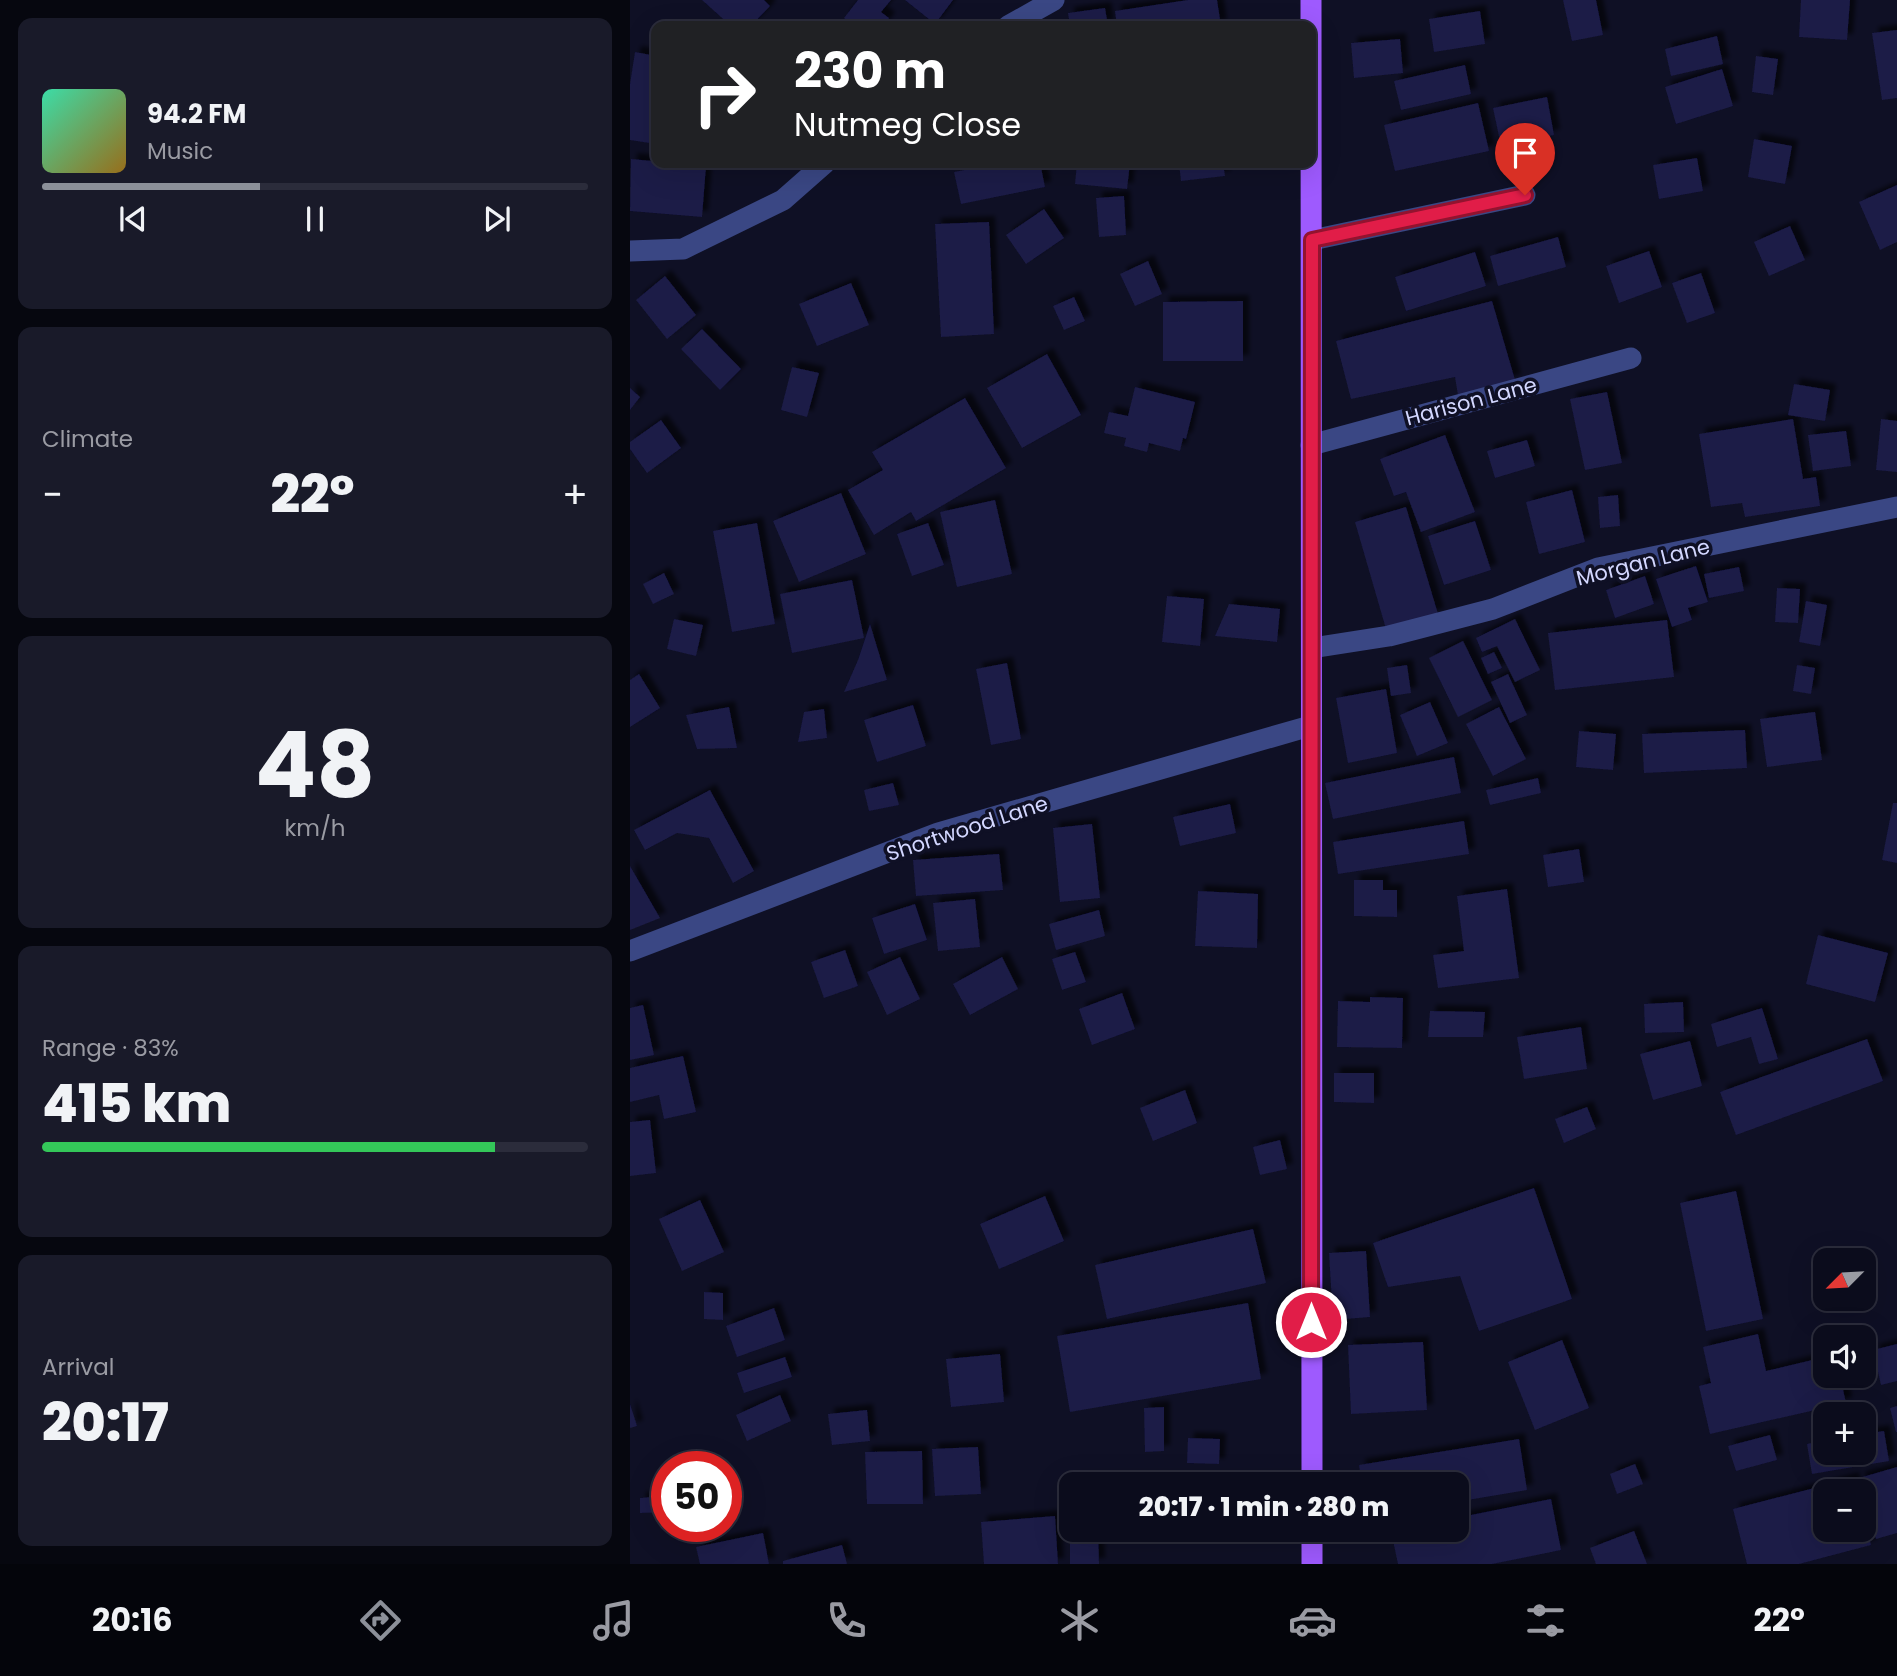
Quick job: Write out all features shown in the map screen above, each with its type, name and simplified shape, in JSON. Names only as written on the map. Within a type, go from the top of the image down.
[{"type":"main road","points":[[1311,0],[1311,21]]},
{"type":"main road","points":[[1311,1472],[1312,168]]},
{"type":"main road","points":[[1312,1542],[1312,1564]]},
{"type":"street","points":[[1017,21],[1054,0]]},
{"type":"street","points":[[630,251],[683,249],[783,200],[819,168]]},
{"type":"street","points":[[1312,240],[1525,195]]},
{"type":"street","name":"Harison Lane","points":[[1311,445],[1631,358]]},
{"type":"street","name":"Morgan Lane","points":[[1312,648],[1389,636],[1493,609],[1598,568],[1897,507]]},
{"type":"street","name":"Shortwood Lane","points":[[630,951],[938,833],[1310,726]]},
{"type":"building","points":[[702,0],[764,0],[770,6],[756,21],[725,21]]},
{"type":"building","points":[[858,0],[891,0],[881,12],[889,18],[887,21],[848,21],[844,18]]},
{"type":"building","points":[[905,0],[953,0],[937,21],[931,21]]},
{"type":"building","points":[[1188,0],[1217,0],[1220,21],[1116,21],[1115,11]]},
{"type":"building","points":[[1563,0],[1596,0],[1603,35],[1572,41]]},
{"type":"building","points":[[1801,0],[1850,0],[1847,40],[1799,37]]},
{"type":"building","points":[[1105,8],[1107,21],[1069,21],[1068,13]]},
{"type":"building","points":[[1480,11],[1485,44],[1434,52],[1429,19]]},
{"type":"building","points":[[1897,30],[1897,98],[1882,100],[1872,33]]},
{"type":"building","points":[[1717,36],[1723,64],[1671,76],[1665,49]]},
{"type":"building","points":[[1400,39],[1403,73],[1354,78],[1351,43]]},
{"type":"building","points":[[635,52],[651,55],[651,143],[630,140],[630,84]]},
{"type":"building","points":[[1756,56],[1778,59],[1773,95],[1752,92]]},
{"type":"building","points":[[1465,65],[1471,94],[1401,110],[1394,81]]},
{"type":"building","points":[[1722,69],[1733,106],[1676,124],[1665,87]]},
{"type":"building","points":[[1547,97],[1554,135],[1501,146],[1493,108]]},
{"type":"building","points":[[1478,103],[1489,151],[1395,171],[1384,125]]},
{"type":"building","points":[[1754,139],[1792,146],[1785,184],[1748,177]]},
{"type":"building","points":[[1697,158],[1703,191],[1659,199],[1653,165]]},
{"type":"building","points":[[631,159],[651,161],[651,168],[706,168],[702,217],[630,211]]},
{"type":"building","points":[[974,168],[1041,168],[1045,187],[961,204],[954,172]]},
{"type":"building","points":[[1077,168],[1129,168],[1127,189],[1075,184]]},
{"type":"building","points":[[1180,168],[1224,168],[1225,176],[1181,181]]},
{"type":"building","points":[[1897,185],[1897,242],[1880,250],[1859,202]]},
{"type":"building","points":[[1124,196],[1126,235],[1099,237],[1096,198]]},
{"type":"building","points":[[1044,209],[1064,238],[1026,264],[1006,235]]},
{"type":"building","points":[[989,222],[994,334],[941,337],[935,224]]},
{"type":"building","points":[[1790,226],[1805,260],[1769,276],[1754,242]]},
{"type":"building","points":[[1558,237],[1566,267],[1498,286],[1490,256]]},
{"type":"building","points":[[1649,251],[1662,287],[1619,303],[1606,266]]},
{"type":"building","points":[[1475,252],[1486,286],[1406,311],[1395,277]]},
{"type":"building","points":[[1148,261],[1162,294],[1135,306],[1120,274]]},
{"type":"building","points":[[1701,273],[1715,313],[1687,323],[1672,283]]},
{"type":"building","points":[[665,276],[696,315],[667,339],[636,300]]},
{"type":"building","points":[[851,283],[869,325],[817,346],[799,304]]},
{"type":"building","points":[[1074,297],[1085,321],[1064,330],[1053,306]]},
{"type":"building","points":[[1243,301],[1243,361],[1163,361],[1163,302]]},
{"type":"building","points":[[1492,301],[1515,380],[1458,395],[1455,377],[1351,399],[1336,341]]},
{"type":"building","points":[[702,329],[741,369],[720,390],[681,349]]},
{"type":"building","points":[[1047,354],[1081,415],[1022,448],[987,388]]},
{"type":"building","points":[[792,367],[819,373],[807,417],[781,410]]},
{"type":"building","points":[[1794,384],[1830,390],[1825,421],[1788,415]]},
{"type":"building","points":[[1135,387],[1195,402],[1186,439],[1183,438],[1180,451],[1149,443],[1147,452],[1124,446],[1126,438],[1104,433],[1109,412],[1128,416]]},
{"type":"building","points":[[630,388],[640,397],[630,410]]},
{"type":"building","points":[[1607,392],[1622,463],[1585,470],[1570,399]]},
{"type":"building","points":[[965,398],[1006,468],[916,521],[911,512],[874,535],[848,490],[883,470],[872,452]]},
{"type":"building","points":[[1793,419],[1803,479],[1816,477],[1820,506],[1745,517],[1742,503],[1711,507],[1699,434]]},
{"type":"building","points":[[1881,419],[1897,421],[1897,472],[1876,470]]},
{"type":"building","points":[[661,420],[681,448],[647,473],[630,449],[630,442]]},
{"type":"building","points":[[1846,431],[1851,466],[1813,471],[1808,435]]},
{"type":"building","points":[[1445,435],[1475,512],[1421,532],[1406,492],[1394,496],[1380,459]]},
{"type":"building","points":[[1527,440],[1535,466],[1495,478],[1487,451]]},
{"type":"building","points":[[1572,490],[1585,542],[1539,554],[1526,502]]},
{"type":"building","points":[[841,493],[866,554],[799,582],[773,521]]},
{"type":"building","points":[[1618,495],[1620,526],[1600,528],[1598,497]]},
{"type":"building","points":[[995,500],[1012,574],[957,587],[940,512]]},
{"type":"building","points":[[1406,507],[1438,614],[1386,629],[1355,522]]},
{"type":"building","points":[[1475,521],[1491,570],[1444,585],[1428,536]]},
{"type":"building","points":[[757,523],[775,624],[732,632],[713,531]]},
{"type":"building","points":[[928,523],[944,565],[912,576],[897,534]]},
{"type":"building","points":[[1696,566],[1708,602],[1688,608],[1692,620],[1672,627],[1656,579]]},
{"type":"building","points":[[1739,567],[1744,591],[1709,598],[1704,574]]},
{"type":"building","points":[[664,573],[674,594],[653,604],[643,584]]},
{"type":"building","points":[[1645,576],[1654,604],[1615,618],[1606,590]]},
{"type":"building","points":[[852,580],[864,638],[792,653],[780,594]]},
{"type":"building","points":[[1777,588],[1800,589],[1798,623],[1775,622]]},
{"type":"building","points":[[1167,596],[1204,599],[1200,646],[1162,642]]},
{"type":"building","points":[[1806,601],[1827,605],[1820,646],[1799,642]]},
{"type":"building","points":[[1229,604],[1280,609],[1277,642],[1215,636]]},
{"type":"building","points":[[674,619],[703,625],[696,656],[667,649]]},
{"type":"building","points":[[1515,619],[1540,670],[1515,682],[1497,646],[1482,652],[1476,638]]},
{"type":"building","points":[[1667,620],[1674,677],[1555,690],[1548,633]]},
{"type":"building","points":[[870,624],[887,680],[844,692],[858,660]]},
{"type":"building","points":[[1463,641],[1492,700],[1458,717],[1429,658]]},
{"type":"building","points":[[1494,652],[1502,668],[1488,674],[1481,658]]},
{"type":"building","points":[[1007,663],[1021,739],[991,745],[976,669]]},
{"type":"building","points":[[1407,665],[1411,693],[1391,696],[1387,668]]},
{"type":"building","points":[[1797,665],[1815,668],[1811,694],[1793,691]]},
{"type":"building","points":[[639,674],[660,708],[630,727],[630,680]]},
{"type":"building","points":[[1508,674],[1527,715],[1510,723],[1491,682]]},
{"type":"building","points":[[1386,689],[1397,753],[1348,763],[1336,698]]},
{"type":"building","points":[[1430,702],[1448,743],[1417,756],[1400,715]]},
{"type":"building","points":[[913,705],[926,746],[877,762],[864,720]]},
{"type":"building","points":[[729,707],[737,748],[697,749],[686,715]]},
{"type":"building","points":[[1499,707],[1526,759],[1493,776],[1466,724]]},
{"type":"building","points":[[824,709],[827,738],[798,742],[804,712]]},
{"type":"building","points":[[1815,712],[1822,760],[1767,767],[1760,719]]},
{"type":"building","points":[[1745,730],[1747,768],[1644,773],[1642,734]]},
{"type":"building","points":[[1579,731],[1616,734],[1613,770],[1576,767]]},
{"type":"building","points":[[1454,757],[1461,793],[1333,819],[1325,783]]},
{"type":"building","points":[[1538,778],[1541,793],[1490,805],[1486,790]]},
{"type":"building","points":[[893,783],[899,805],[869,811],[864,790]]},
{"type":"building","points":[[710,790],[754,871],[733,883],[709,838],[677,833],[645,850],[634,830]]},
{"type":"building","points":[[1893,803],[1897,803],[1897,863],[1882,860]]},
{"type":"building","points":[[1230,804],[1236,833],[1180,846],[1173,817]]},
{"type":"building","points":[[1464,821],[1469,854],[1338,874],[1333,842]]},
{"type":"building","points":[[1092,824],[1100,898],[1060,902],[1053,828]]},
{"type":"building","points":[[1579,849],[1584,882],[1548,887],[1543,855]]},
{"type":"building","points":[[999,854],[1003,890],[916,896],[913,860]]},
{"type":"building","points":[[630,866],[660,918],[630,930]]},
{"type":"building","points":[[1354,880],[1383,880],[1383,890],[1397,890],[1397,917],[1354,916]]},
{"type":"building","points":[[1507,889],[1519,978],[1438,988],[1433,955],[1464,951],[1457,896]]},
{"type":"building","points":[[1198,891],[1258,894],[1257,948],[1195,946]]},
{"type":"building","points":[[975,899],[980,947],[938,951],[933,903]]},
{"type":"building","points":[[915,904],[927,940],[884,954],[872,918]]},
{"type":"building","points":[[1099,910],[1105,936],[1056,950],[1049,924]]},
{"type":"building","points":[[1818,935],[1888,953],[1875,1002],[1806,984]]},
{"type":"building","points":[[845,950],[858,986],[824,998],[811,962]]},
{"type":"building","points":[[1075,952],[1086,982],[1062,990],[1052,959]]},
{"type":"building","points":[[900,957],[920,999],[887,1015],[867,972]]},
{"type":"building","points":[[1002,957],[1018,989],[970,1015],[953,984]]},
{"type":"building","points":[[1122,993],[1135,1029],[1092,1045],[1079,1009]]},
{"type":"building","points":[[1370,997],[1403,998],[1402,1048],[1337,1047],[1338,1001],[1370,1002]]},
{"type":"building","points":[[1683,1002],[1684,1032],[1645,1033],[1644,1004]]},
{"type":"building","points":[[643,1005],[654,1055],[630,1060],[630,1008]]},
{"type":"building","points":[[1762,1008],[1778,1059],[1759,1064],[1751,1037],[1717,1047],[1711,1024]]},
{"type":"building","points":[[1430,1011],[1485,1012],[1483,1037],[1428,1037]]},
{"type":"building","points":[[1581,1027],[1587,1069],[1524,1079],[1517,1037]]},
{"type":"building","points":[[1867,1039],[1883,1081],[1736,1135],[1720,1092]]},
{"type":"building","points":[[1690,1041],[1702,1086],[1653,1100],[1640,1054]]},
{"type":"building","points":[[683,1056],[696,1112],[664,1119],[659,1095],[630,1102],[630,1068]]},
{"type":"building","points":[[1334,1073],[1374,1073],[1374,1103],[1334,1102]]},
{"type":"building","points":[[1185,1090],[1197,1123],[1153,1141],[1140,1108]]},
{"type":"building","points":[[1587,1107],[1596,1129],[1564,1143],[1555,1119]]},
{"type":"building","points":[[650,1120],[656,1173],[630,1176],[630,1122]]},
{"type":"building","points":[[1280,1140],[1287,1169],[1260,1175],[1253,1147]]},
{"type":"building","points":[[1534,1188],[1572,1299],[1479,1331],[1460,1276],[1388,1287],[1373,1243]]},
{"type":"building","points":[[1736,1191],[1763,1319],[1706,1331],[1680,1203]]},
{"type":"building","points":[[1045,1196],[1064,1241],[999,1269],[980,1224]]},
{"type":"building","points":[[700,1200],[724,1252],[682,1271],[659,1219]]},
{"type":"building","points":[[1253,1229],[1266,1283],[1107,1319],[1095,1265]]},
{"type":"building","points":[[1366,1251],[1370,1317],[1333,1320],[1329,1253]]},
{"type":"building","points":[[704,1292],[723,1293],[723,1320],[704,1319]]},
{"type":"building","points":[[1248,1303],[1261,1379],[1070,1412],[1057,1336]]},
{"type":"building","points":[[774,1308],[785,1340],[737,1357],[726,1326]]},
{"type":"building","points":[[1758,1334],[1766,1371],[1813,1360],[1813,1388],[1843,1388],[1846,1402],[1813,1402],[1813,1411],[1710,1434],[1699,1386],[1711,1383],[1703,1347]]},
{"type":"building","points":[[1562,1340],[1589,1408],[1535,1430],[1508,1362]]},
{"type":"building","points":[[1423,1342],[1427,1410],[1351,1414],[1348,1345]]},
{"type":"building","points":[[1897,1344],[1897,1381],[1881,1385],[1876,1349]]},
{"type":"building","points":[[1000,1354],[1004,1402],[951,1407],[946,1359]]},
{"type":"building","points":[[785,1357],[792,1377],[744,1393],[737,1373]]},
{"type":"building","points":[[780,1395],[791,1421],[747,1441],[736,1415]]},
{"type":"building","points":[[630,1404],[637,1426],[630,1428]]},
{"type":"building","points":[[1897,1406],[1897,1432],[1896,1432],[1890,1408]]},
{"type":"building","points":[[1164,1407],[1164,1451],[1145,1452],[1144,1408]]},
{"type":"building","points":[[867,1410],[870,1441],[832,1445],[828,1414]]},
{"type":"building","points":[[1884,1431],[1889,1461],[1876,1463],[1876,1432]]},
{"type":"building","points":[[1770,1435],[1777,1460],[1736,1471],[1728,1446]]},
{"type":"building","points":[[1188,1438],[1220,1439],[1219,1464],[1187,1463]]},
{"type":"building","points":[[1519,1439],[1527,1490],[1469,1500],[1469,1472],[1360,1472],[1359,1465]]},
{"type":"building","points":[[1813,1443],[1813,1465],[1865,1465],[1812,1474],[1807,1444]]},
{"type":"building","points":[[978,1447],[981,1494],[935,1496],[932,1449]]},
{"type":"building","points":[[922,1451],[923,1504],[867,1504],[865,1452]]},
{"type":"building","points":[[1635,1464],[1643,1484],[1617,1494],[1610,1474]]},
{"type":"building","points":[[1897,1467],[1897,1533],[1876,1539],[1876,1479],[1859,1478]]},
{"type":"building","points":[[1813,1488],[1813,1542],[1870,1542],[1871,1545],[1799,1564],[1747,1564],[1733,1509]]},
{"type":"building","points":[[651,1497],[651,1513],[640,1513],[640,1498]]},
{"type":"building","points":[[1551,1499],[1561,1550],[1492,1564],[1398,1564],[1393,1542],[1469,1542],[1469,1515]]},
{"type":"building","points":[[1055,1516],[1058,1564],[984,1564],[981,1522]]},
{"type":"building","points":[[1634,1531],[1647,1564],[1596,1564],[1590,1548]]},
{"type":"building","points":[[763,1533],[769,1564],[700,1564],[696,1547],[720,1542],[742,1542],[742,1537]]},
{"type":"building","points":[[1070,1542],[1098,1542],[1099,1564],[1070,1564]]},
{"type":"building","points":[[842,1545],[847,1564],[783,1564],[783,1561]]},
{"type":"route","points":[[1311,1322],[1312,240],[1525,195]]}]
